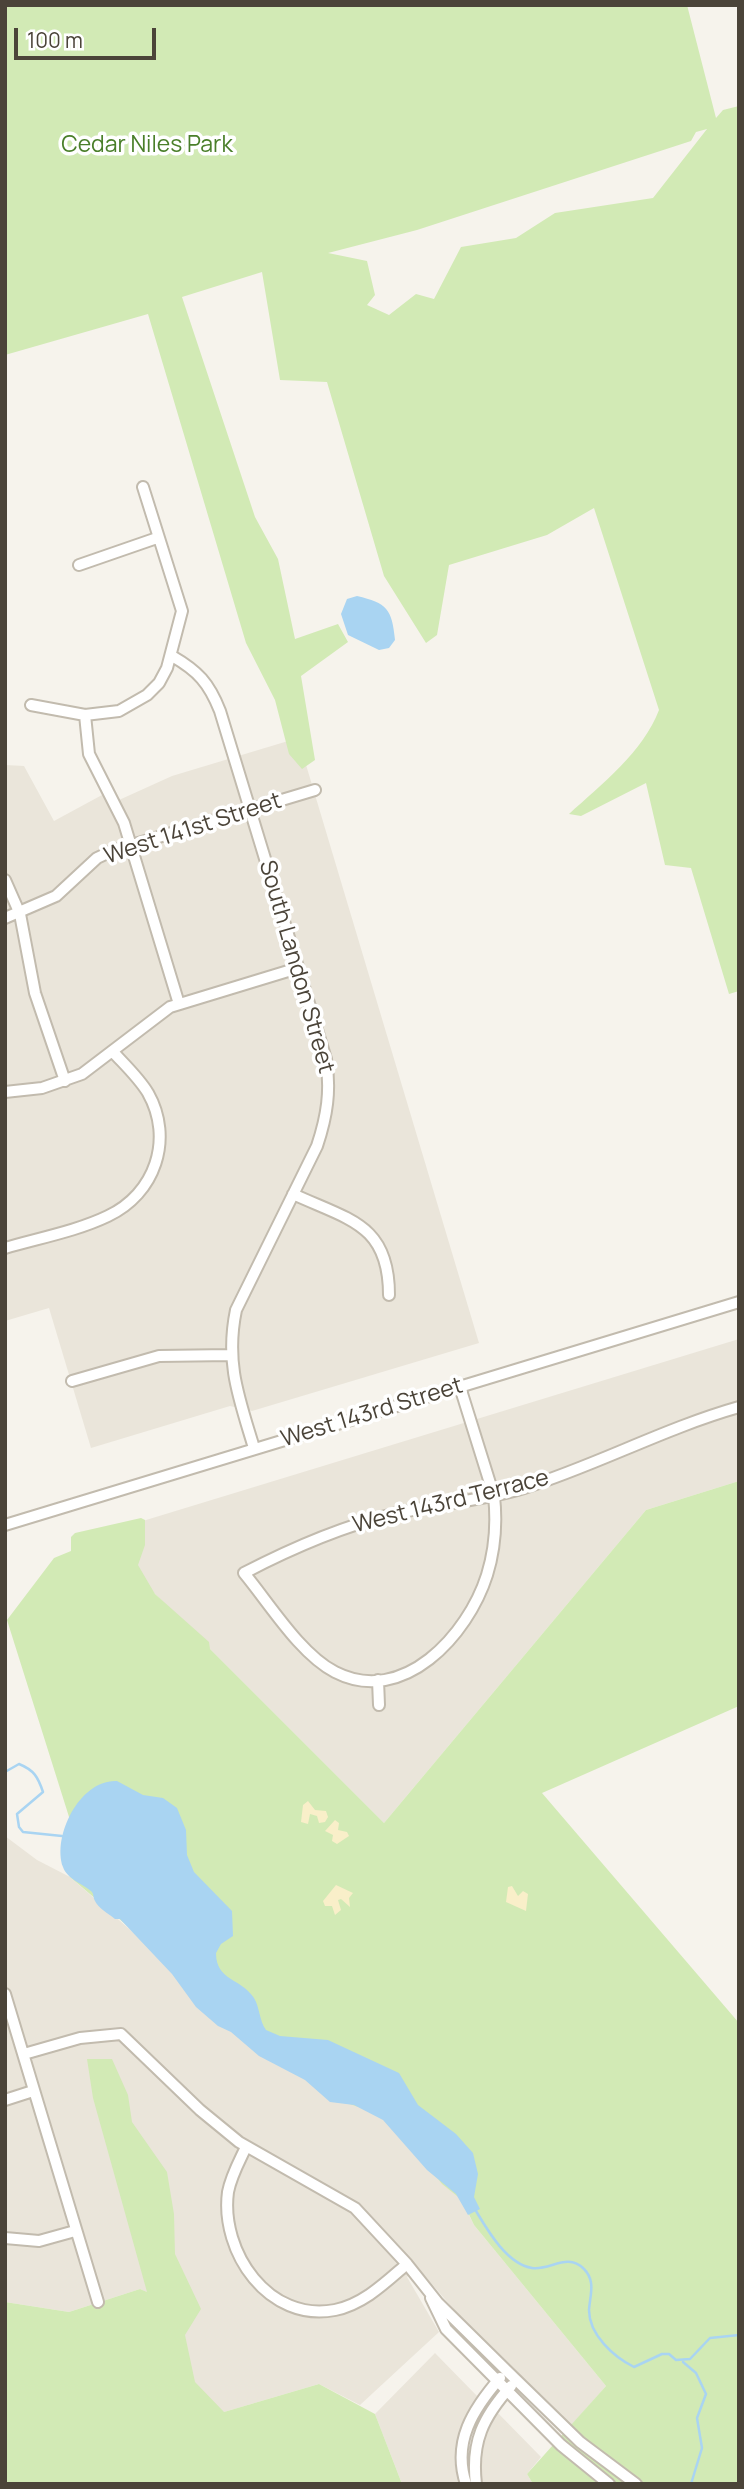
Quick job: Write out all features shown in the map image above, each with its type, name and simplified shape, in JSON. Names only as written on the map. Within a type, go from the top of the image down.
[{"type":"street","points":[[32,705],[99,716],[119,711],[147,695],[159,684],[172,656],[182,611],[175,581],[157,538],[143,487]]},
{"type":"street","points":[[79,565],[157,538]]},
{"type":"street","name":"South Landon Street","points":[[172,656],[195,669],[211,687],[236,759],[330,1080],[325,1124],[236,1310],[230,1355],[234,1382],[254,1448]]},
{"type":"street","points":[[85,715],[92,764],[124,823],[179,1004]]},
{"type":"street","name":"West 141st Street","points":[[5,918],[56,896],[97,858],[131,845],[315,790]]},
{"type":"street","points":[[5,880],[19,914],[35,993],[65,1081]]},
{"type":"street","points":[[5,1092],[65,1081],[113,1052],[156,1015],[179,1004],[298,968]]},
{"type":"street","points":[[5,1248],[106,1217],[133,1200],[151,1177],[161,1139],[155,1110],[142,1084],[113,1052]]},
{"type":"street","points":[[293,1194],[354,1223],[376,1239],[385,1254],[389,1295]]},
{"type":"street","name":"West 143rd Street","points":[[5,1525],[739,1302]]},
{"type":"street","points":[[72,1381],[159,1356],[230,1355]]},
{"type":"street","points":[[379,1704],[378,1680],[401,1676],[423,1665],[438,1653],[468,1614],[486,1577],[494,1550],[494,1496],[460,1387]]},
{"type":"street","name":"West 143rd Terrace","points":[[378,1680],[348,1677],[317,1659],[244,1573],[305,1542],[357,1524],[494,1496],[549,1479],[661,1433],[739,1407]]},
{"type":"street","points":[[5,1994],[98,2302]]},
{"type":"street","points":[[24,2054],[80,2038],[121,2034],[200,2110],[246,2147],[347,2202],[407,2264],[428,2292],[516,2380],[580,2442],[636,2484]]},
{"type":"street","points":[[5,2099],[33,2091]]},
{"type":"street","points":[[246,2147],[230,2183],[229,2219],[245,2267],[258,2286],[272,2297],[308,2311],[335,2310],[370,2294],[407,2264]]},
{"type":"street","points":[[5,2238],[39,2241],[75,2231]]},
{"type":"street","points":[[428,2292],[446,2329],[561,2445],[610,2484]]},
{"type":"street","points":[[466,2484],[461,2458],[466,2428],[478,2404],[507,2371]]},
{"type":"street","points":[[476,2484],[474,2455],[479,2431],[489,2412],[516,2380]]},
{"type":"shaded area","points":[[298,738],[479,1343],[252,1411],[230,1406],[91,1448],[49,1308],[5,1321],[5,765],[24,766],[54,821],[102,795],[119,800],[172,776]]},
{"type":"shaded area","points":[[739,1339],[739,1481],[646,1510],[384,1823],[102,1541],[110,1531]]},
{"type":"shaded area","points":[[5,1836],[37,1860],[70,1877],[152,1949],[389,2117],[462,2201],[474,2225],[606,2386],[570,2427],[464,2321],[417,2267],[407,2277],[439,2332],[360,2405],[319,2384],[214,2415],[180,2378],[155,2296],[140,2289],[69,2312],[5,2302]]},
{"type":"shaded area","points":[[435,2353],[478,2397],[468,2414],[457,2444],[461,2484],[402,2484],[375,2414]]},
{"type":"shaded area","points":[[495,2410],[541,2457],[527,2474],[533,2484],[479,2484],[479,2443]]},
{"type":"green space","name":"Cedar Niles Park","points":[[5,5],[687,5],[716,118],[723,110],[739,106],[739,991],[729,994],[691,868],[665,865],[646,783],[581,816],[569,814],[632,753],[643,740],[659,710],[594,508],[547,535],[449,565],[437,635],[426,643],[384,576],[327,382],[280,380],[262,272],[182,297],[255,517],[278,559],[295,639],[338,624],[348,642],[301,676],[315,760],[302,769],[289,754],[275,700],[246,643],[148,314],[5,355]],"holes":[[[707,129],[653,198],[555,213],[516,238],[461,247],[434,299],[416,294],[389,315],[367,305],[375,295],[367,261],[328,253],[417,230],[691,141],[696,132]]]},
{"type":"green space","points":[[739,1481],[739,1706],[542,1793],[739,2023],[739,2484],[533,2484],[527,2474],[606,2386],[474,2225],[462,2200],[442,2184],[389,2117],[328,2097],[70,1877],[62,1848],[70,1820],[7,1620],[54,1558],[71,1551],[71,1537],[75,1533],[141,1518],[145,1520],[145,1545],[138,1565],[155,1594],[209,1642],[210,1649],[384,1823],[646,1510]]},
{"type":"green space","points":[[87,2059],[112,2059],[128,2095],[132,2122],[167,2172],[174,2214],[175,2254],[201,2309],[185,2335],[195,2382],[224,2412],[319,2384],[375,2414],[402,2484],[5,2484],[5,2302],[69,2312],[140,2289],[147,2292],[93,2098]]},
{"type":"sand","points":[[308,1801],[315,1810],[326,1811],[328,1817],[325,1822],[319,1823],[317,1816],[310,1814],[308,1824],[301,1822],[303,1805]]},
{"type":"sand","points":[[335,1820],[339,1823],[338,1830],[347,1832],[349,1836],[337,1844],[332,1841],[333,1835],[325,1831]]},
{"type":"sand","points":[[336,1885],[353,1893],[349,1898],[350,1907],[341,1899],[338,1900],[341,1910],[335,1915],[332,1906],[325,1906],[323,1901]]},
{"type":"sand","points":[[512,1886],[518,1896],[523,1891],[528,1894],[526,1911],[506,1902],[508,1887]]},
{"type":"water","points":[[357,596],[375,601],[390,614],[395,640],[389,648],[379,650],[348,635],[341,614],[347,599]]},
{"type":"water","points":[[117,1781],[143,1795],[163,1798],[177,1808],[186,1830],[187,1855],[194,1872],[232,1911],[233,1936],[221,1944],[216,1953],[217,1962],[225,1974],[249,1991],[266,2030],[280,2036],[328,2040],[399,2073],[418,2105],[456,2134],[473,2153],[478,2174],[474,2197],[480,2209],[468,2215],[456,2194],[427,2170],[383,2120],[354,2105],[330,2102],[305,2080],[259,2056],[231,2032],[218,2026],[196,2007],[172,1974],[120,1919],[115,1919],[101,1908],[92,1892],[68,1875],[63,1867],[61,1854],[65,1826],[72,1812],[91,1789]]},
{"type":"waterway","points":[[5,1772],[19,1764],[24,1766],[35,1775],[43,1792],[17,1814],[19,1827],[23,1832],[62,1836]]},
{"type":"waterway","points":[[476,2211],[499,2246],[523,2265],[539,2268],[571,2262],[584,2269],[591,2283],[589,2310],[593,2328],[611,2351],[634,2367],[662,2354],[669,2354],[676,2360],[690,2359],[710,2338],[739,2335]]},
{"type":"waterway","points":[[683,2362],[696,2373],[706,2394],[697,2418],[702,2448],[691,2484]]}]
